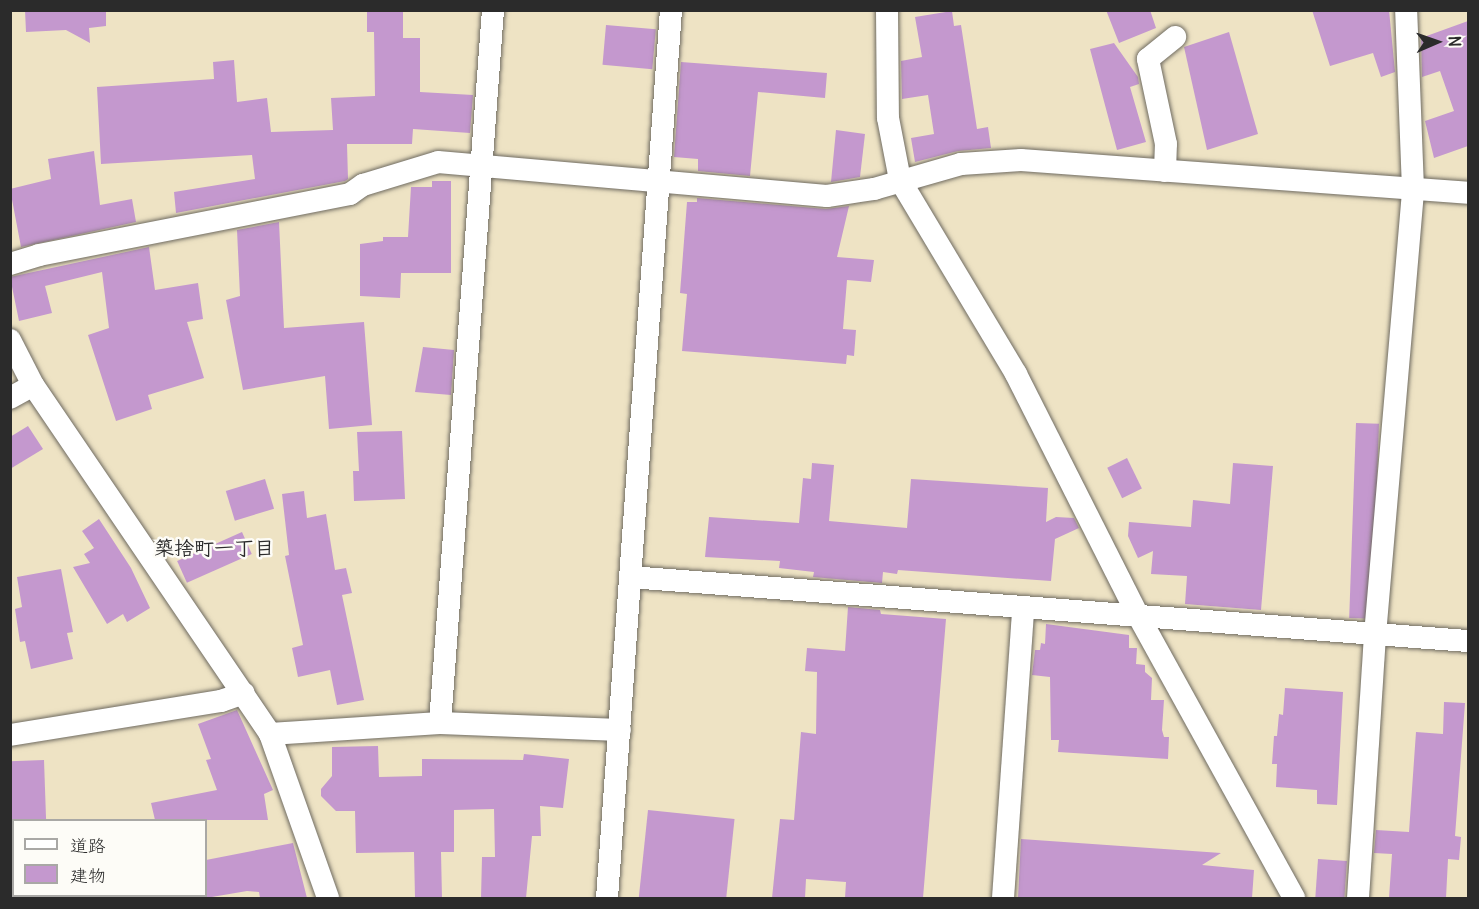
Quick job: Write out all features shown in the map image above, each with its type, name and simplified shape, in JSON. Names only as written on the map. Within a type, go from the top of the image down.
[{"type":"street","points":[[440,723],[493,10]]},
{"type":"street","points":[[607,898],[661,178],[671,10]]},
{"type":"street","points":[[887,10],[888,118],[900,180],[1016,374],[1139,617],[1294,898]]},
{"type":"street","points":[[1358,898],[1375,635],[1413,189],[1406,10]]},
{"type":"street","points":[[1165,171],[1166,144],[1148,59],[1174,37]]},
{"type":"street","points":[[10,264],[39,255],[350,194],[363,185],[438,162],[661,178],[827,196],[874,189],[961,164],[1021,160],[1468,193]]},
{"type":"street","points":[[10,339],[33,386],[270,734],[328,898]]},
{"type":"street","points":[[10,398],[33,386]]},
{"type":"street","points":[[630,577],[1023,609],[1468,641]]},
{"type":"street","points":[[1003,898],[1023,609]]},
{"type":"street","points":[[10,735],[221,701],[244,693]]},
{"type":"street","points":[[270,734],[440,723],[620,730]]},
{"type":"building","points":[[25,10],[106,10],[106,26],[89,28],[90,43],[66,30],[26,32]]},
{"type":"building","points":[[367,10],[403,10],[403,38],[420,38],[420,92],[473,95],[470,133],[413,129],[412,144],[347,144],[348,179],[345,181],[176,213],[174,192],[255,179],[252,155],[101,164],[97,87],[214,79],[213,62],[234,60],[237,102],[267,98],[271,132],[333,130],[331,98],[375,96],[374,32],[367,32]]},
{"type":"building","points":[[1106,10],[1150,10],[1156,28],[1119,43]]},
{"type":"building","points":[[1312,10],[1389,10],[1395,72],[1381,77],[1373,53],[1330,66]]},
{"type":"building","points":[[952,11],[954,26],[961,25],[977,129],[988,127],[991,148],[958,151],[915,162],[911,138],[934,134],[928,95],[902,99],[901,61],[922,57],[915,17]]},
{"type":"building","points":[[1468,21],[1468,146],[1434,158],[1425,121],[1454,111],[1440,71],[1422,77],[1421,38]]},
{"type":"building","points":[[606,25],[656,29],[652,69],[603,65]]},
{"type":"building","points":[[1229,32],[1258,134],[1207,150],[1184,47]]},
{"type":"building","points":[[1114,43],[1138,77],[1139,84],[1130,87],[1146,142],[1117,150],[1090,49]]},
{"type":"building","points":[[681,62],[827,73],[825,98],[758,92],[750,176],[698,171],[698,159],[674,157]]},
{"type":"building","points":[[836,130],[865,134],[860,177],[831,182]]},
{"type":"building","points":[[94,151],[100,205],[132,199],[136,222],[21,247],[10,189],[51,179],[48,159]]},
{"type":"building","points":[[432,181],[451,181],[451,273],[401,273],[400,298],[360,296],[360,244],[383,241],[383,237],[408,237],[411,187],[432,187]]},
{"type":"building","points":[[697,198],[826,209],[849,206],[837,257],[874,260],[871,282],[847,280],[843,329],[856,330],[854,356],[847,355],[846,364],[682,351],[687,294],[680,293],[687,202],[697,202]]},
{"type":"building","points":[[279,222],[284,328],[364,322],[372,425],[329,429],[325,376],[243,390],[226,300],[240,296],[237,230]]},
{"type":"building","points":[[149,247],[155,290],[198,283],[203,319],[187,322],[204,378],[148,395],[152,409],[116,421],[88,335],[109,328],[102,272],[45,286],[52,313],[19,321],[10,277]]},
{"type":"building","points":[[423,347],[454,350],[451,395],[415,392]]},
{"type":"building","points":[[1356,423],[1379,424],[1372,619],[1349,618]]},
{"type":"building","points":[[28,426],[43,449],[10,469],[10,437]]},
{"type":"building","points":[[402,431],[405,499],[354,501],[353,471],[359,471],[357,432]]},
{"type":"building","points":[[1127,458],[1142,489],[1122,498],[1107,468]]},
{"type":"building","points":[[812,463],[834,465],[829,521],[907,528],[911,479],[1048,488],[1046,522],[1056,517],[1074,518],[1079,528],[1055,539],[1051,581],[898,570],[897,574],[883,572],[882,583],[813,577],[814,572],[779,568],[780,561],[705,557],[709,517],[799,523],[803,478],[811,479]]},
{"type":"building","points":[[1233,463],[1273,466],[1261,610],[1185,604],[1187,576],[1151,574],[1153,551],[1138,558],[1128,536],[1129,522],[1191,527],[1193,500],[1230,504]]},
{"type":"building","points":[[265,479],[274,509],[235,521],[226,491]]},
{"type":"building","points":[[304,491],[307,518],[326,514],[335,570],[346,568],[352,593],[342,595],[364,700],[337,705],[330,670],[298,677],[292,648],[303,645],[285,556],[289,555],[282,494]]},
{"type":"building","points":[[99,519],[131,568],[150,608],[127,622],[123,614],[107,624],[73,567],[90,563],[84,554],[94,548],[82,531]]},
{"type":"building","points":[[242,532],[252,554],[187,583],[177,561]]},
{"type":"building","points":[[61,569],[73,632],[67,633],[73,659],[31,669],[25,641],[20,642],[15,609],[22,607],[17,577]]},
{"type":"building","points":[[848,607],[880,610],[881,614],[946,619],[923,898],[845,898],[846,882],[806,879],[805,898],[772,898],[780,819],[794,820],[801,732],[816,734],[817,672],[805,671],[807,648],[845,651]]},
{"type":"building","points":[[1046,624],[1129,635],[1129,648],[1137,648],[1136,664],[1145,665],[1145,672],[1152,678],[1151,700],[1164,700],[1162,730],[1164,737],[1169,737],[1168,759],[1058,752],[1059,740],[1051,740],[1050,677],[1032,675],[1035,650],[1040,650],[1041,643],[1045,644]]},
{"type":"building","points":[[1285,688],[1343,692],[1337,805],[1317,804],[1317,790],[1276,787],[1277,764],[1272,764],[1274,736],[1277,736],[1279,714],[1283,715]]},
{"type":"building","points":[[1444,702],[1465,703],[1455,836],[1461,837],[1459,860],[1448,859],[1446,898],[1389,898],[1392,854],[1374,853],[1376,830],[1409,832],[1416,732],[1443,734]]},
{"type":"building","points":[[237,710],[273,790],[264,794],[268,820],[155,819],[151,803],[217,790],[206,760],[211,759],[198,724]]},
{"type":"building","points":[[378,746],[379,777],[422,776],[422,759],[523,760],[524,754],[569,759],[563,808],[540,806],[541,836],[532,836],[526,898],[481,898],[482,857],[495,857],[494,809],[454,810],[454,852],[441,852],[442,898],[415,898],[414,852],[356,853],[355,811],[336,811],[321,796],[321,789],[332,776],[332,747]]},
{"type":"building","points":[[44,760],[46,819],[12,819],[10,761]]},
{"type":"building","points":[[648,810],[735,819],[726,898],[639,898]]},
{"type":"building","points":[[1021,839],[1221,853],[1202,865],[1254,870],[1252,898],[1018,898]]},
{"type":"building","points":[[293,843],[307,898],[260,898],[259,892],[247,891],[206,898],[207,860]]},
{"type":"building","points":[[1318,859],[1347,861],[1344,898],[1315,898]]},
{"type":"district","name":"築捨町一丁目","points":[[214,547]]}]
